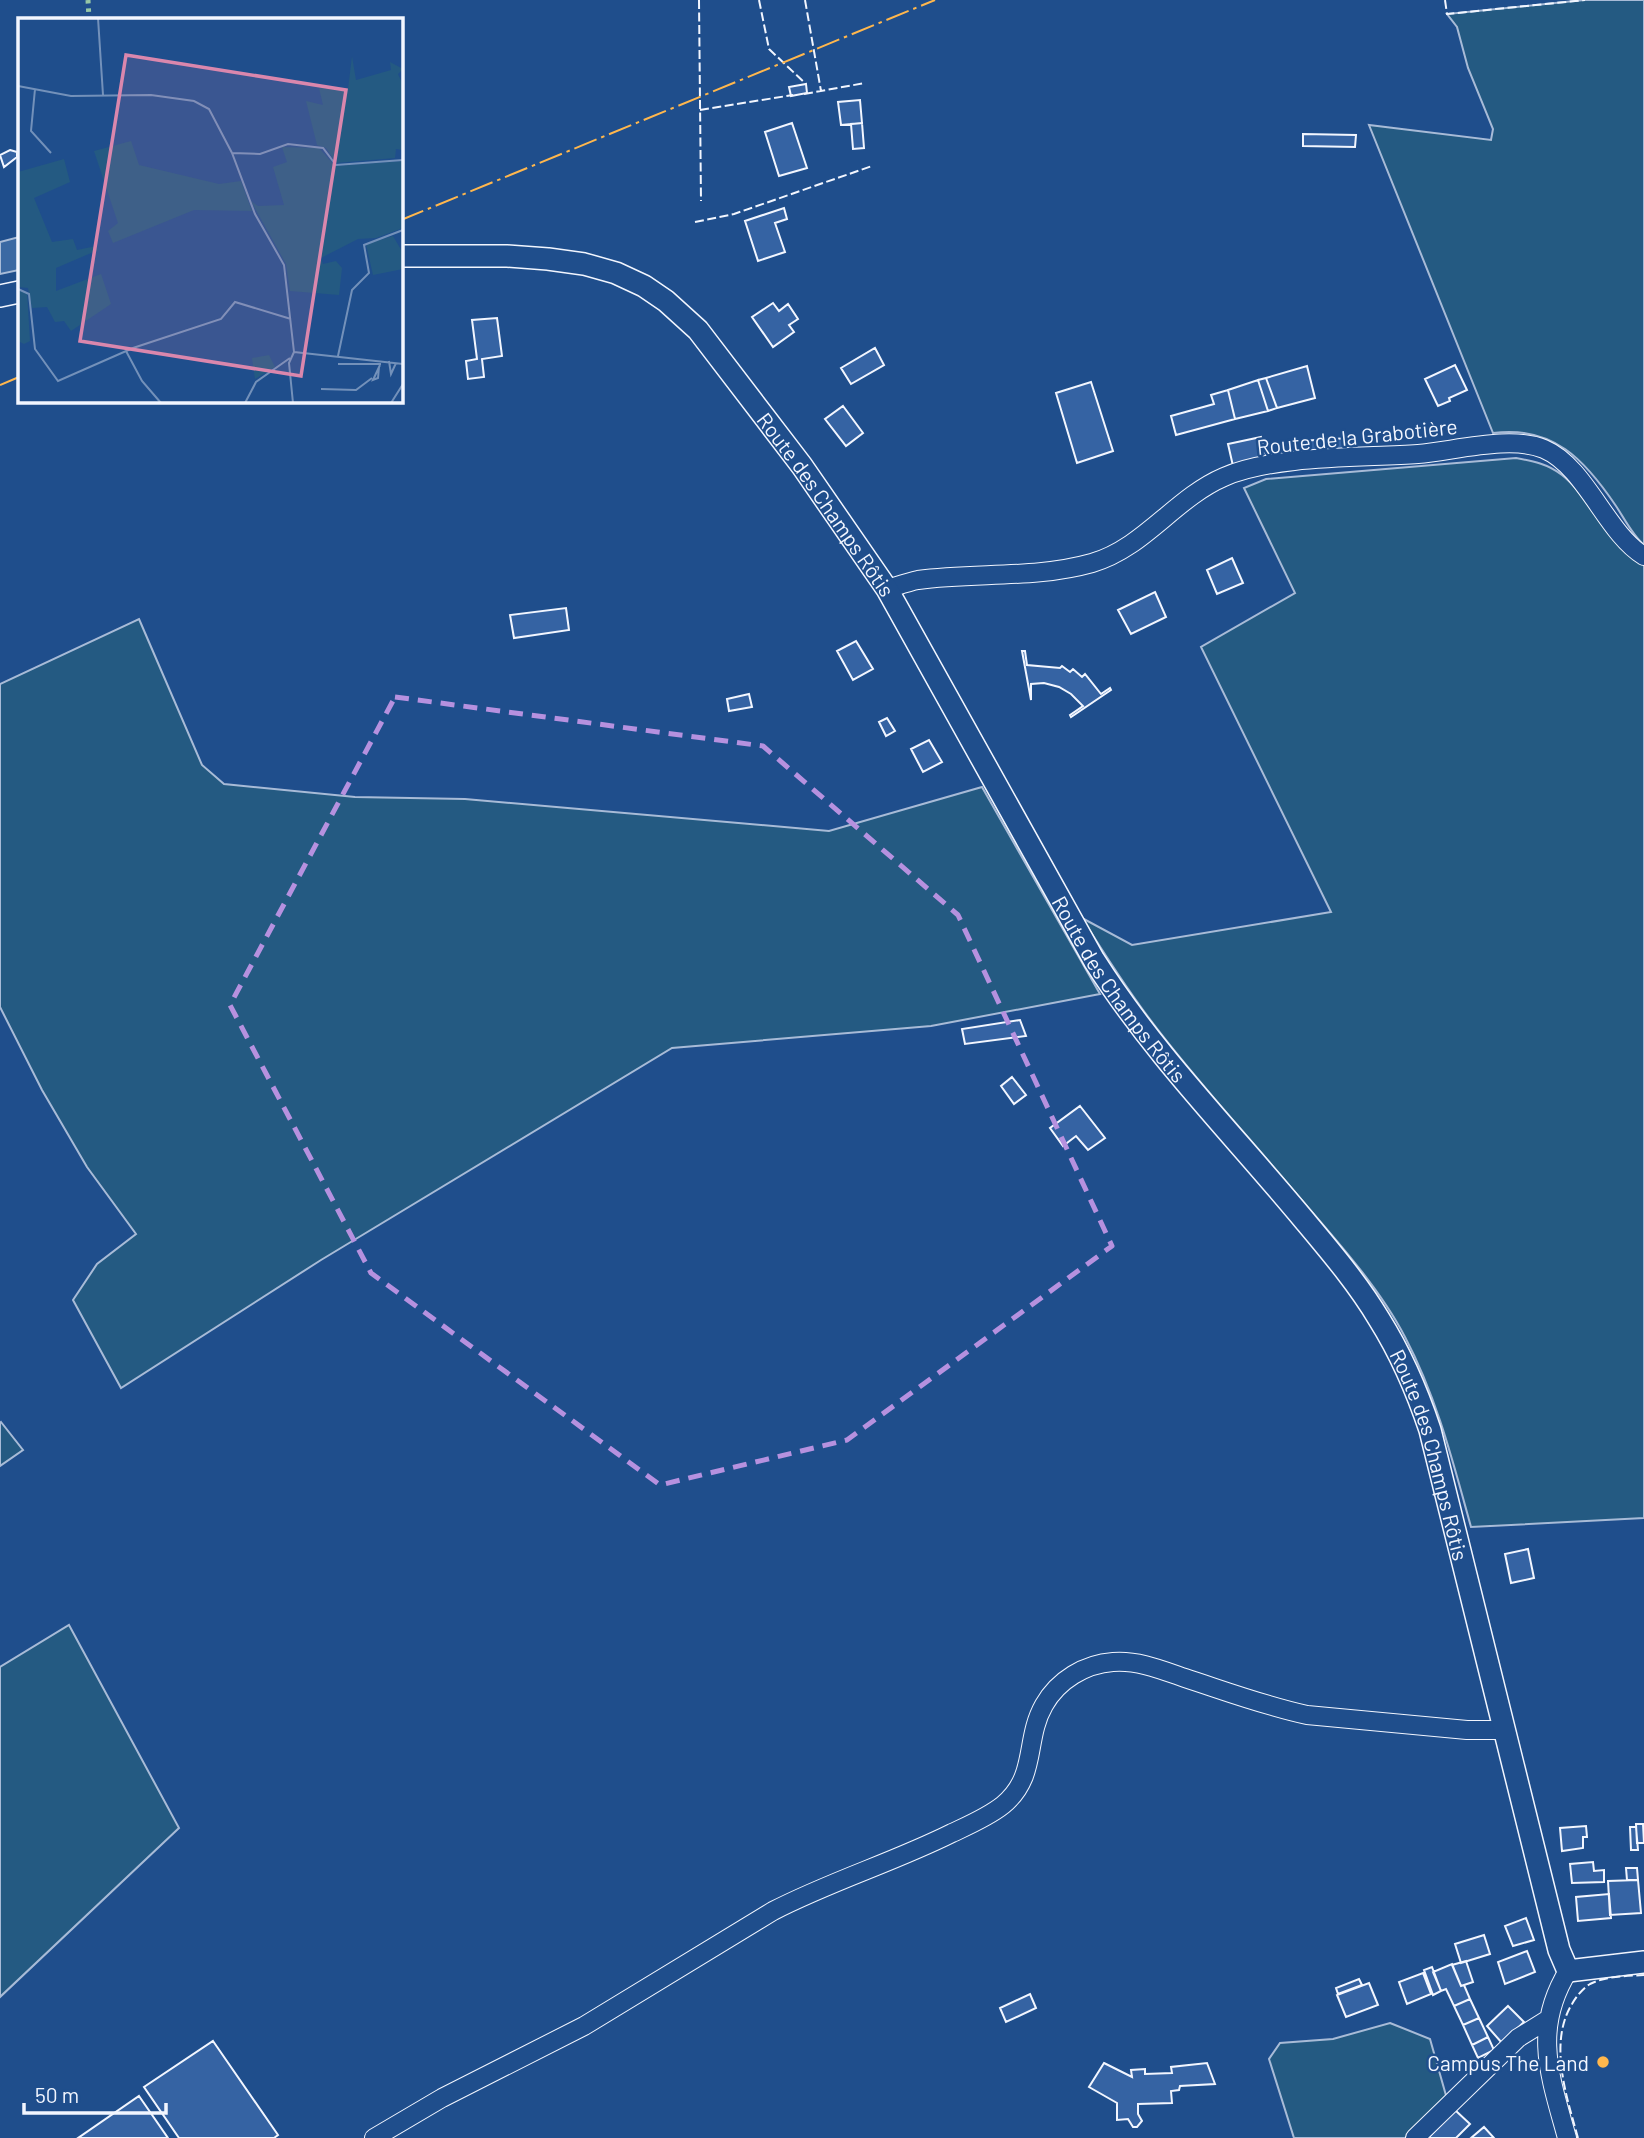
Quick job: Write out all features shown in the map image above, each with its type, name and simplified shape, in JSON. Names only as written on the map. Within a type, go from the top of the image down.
[{"type":"street","name":"Route des Champs Rôtis","points":[[402,256],[506,256],[548,259],[616,272],[644,286],[666,301],[713,348],[846,527],[887,589],[1094,960],[1124,1007],[1162,1057],[1265,1172],[1329,1250],[1361,1290],[1390,1338],[1413,1384],[1430,1430],[1557,1944],[1568,1971]]},
{"type":"street","points":[[0,296],[18,292]]},
{"type":"street","name":"Route de la Grabotière","points":[[887,589],[917,580],[1039,573],[1090,564],[1136,540],[1207,485],[1255,468],[1284,463],[1422,454],[1508,444],[1541,447],[1556,454],[1601,505],[1626,543],[1644,556]]},
{"type":"street","points":[[374,2138],[442,2098],[584,2026],[783,1906],[929,1844],[996,1811],[1014,1795],[1026,1775],[1034,1732],[1056,1687],[1098,1664],[1114,1662],[1148,1666],[1283,1710],[1307,1714],[1467,1730],[1505,1730]]},
{"type":"street","points":[[1567,2138],[1547,2053],[1547,2020],[1556,1990],[1568,1971],[1644,1962]]},
{"type":"street","points":[[1415,2138],[1518,2038],[1547,2020]]},
{"type":"highlighted area","points":[[395,697],[763,746],[958,915],[1112,1246],[847,1440],[660,1485],[371,1273],[230,1005]]},
{"type":"shaded area","points":[[1584,0],[1644,0],[1644,545],[1592,474],[1565,449],[1550,440],[1533,435],[1493,433],[1369,125],[1491,140],[1493,129],[1468,68],[1457,27],[1447,14]]},
{"type":"shaded area","points":[[18,237],[18,270],[0,274],[0,242]]},
{"type":"shaded area","points":[[1516,458],[1546,466],[1562,475],[1582,496],[1610,535],[1644,564],[1644,1518],[1471,1527],[1435,1407],[1416,1360],[1393,1316],[1348,1254],[1155,1026],[1122,981],[1082,918],[1132,945],[1331,912],[1201,647],[1295,593],[1244,488],[1266,479]]},
{"type":"shaded area","points":[[139,619],[202,765],[224,784],[355,797],[465,799],[829,831],[982,787],[1100,994],[931,1026],[672,1048],[321,1260],[121,1388],[73,1300],[97,1264],[136,1234],[87,1167],[42,1090],[0,1007],[0,684]]},
{"type":"shaded area","points":[[0,1423],[23,1450],[0,1466]]},
{"type":"shaded area","points":[[69,1625],[179,1828],[0,1997],[0,1667]]},
{"type":"shaded area","points":[[1390,2023],[1430,2039],[1447,2099],[1405,2138],[1294,2138],[1269,2059],[1280,2043],[1333,2039]]},
{"type":"building","points":[[806,84],[807,93],[791,96],[789,87]]},
{"type":"building","points":[[860,100],[862,123],[841,125],[838,102]]},
{"type":"building","points":[[792,123],[807,168],[779,176],[765,132]]},
{"type":"building","points":[[862,123],[864,148],[853,149],[851,124]]},
{"type":"building","points":[[1303,134],[1356,135],[1355,147],[1303,146]]},
{"type":"building","points":[[10,150],[17,152],[17,157],[4,167],[0,155]]},
{"type":"building","points":[[784,208],[787,219],[775,223],[785,252],[758,261],[745,221]]},
{"type":"building","points":[[773,303],[779,311],[788,304],[798,319],[789,325],[794,332],[773,347],[752,317]]},
{"type":"building","points":[[497,318],[502,356],[482,359],[484,377],[468,379],[466,361],[477,359],[472,320]]},
{"type":"building","points":[[875,348],[884,365],[851,384],[841,368]]},
{"type":"building","points":[[1455,365],[1467,390],[1438,406],[1425,379]]},
{"type":"building","points":[[1307,366],[1315,398],[1277,408],[1266,378]]},
{"type":"building","points":[[1266,378],[1277,408],[1268,411],[1258,380]]},
{"type":"building","points":[[1258,380],[1268,411],[1235,419],[1228,390]]},
{"type":"building","points":[[1091,382],[1113,451],[1077,463],[1056,393]]},
{"type":"building","points":[[1228,390],[1235,419],[1176,435],[1171,416],[1214,404],[1211,395]]},
{"type":"building","points":[[843,406],[863,433],[846,446],[825,419]]},
{"type":"building","points":[[1261,437],[1267,458],[1233,466],[1228,444]]},
{"type":"building","points":[[1349,438],[1350,452],[1301,455],[1300,441]]},
{"type":"building","points":[[1232,558],[1243,583],[1217,594],[1207,570]]},
{"type":"building","points":[[1155,592],[1166,617],[1131,634],[1118,610]]},
{"type":"building","points":[[566,608],[569,630],[514,638],[510,615]]},
{"type":"building","points":[[856,641],[873,669],[853,680],[837,651]]},
{"type":"building","points":[[1022,651],[1025,651],[1027,665],[1062,666],[1070,672],[1073,669],[1082,677],[1085,674],[1101,694],[1110,688],[1111,690],[1071,717],[1070,715],[1083,706],[1059,687],[1044,683],[1031,684],[1031,700]]},
{"type":"building","points":[[749,694],[752,707],[729,711],[727,699]]},
{"type":"building","points":[[887,718],[895,731],[886,736],[879,722]]},
{"type":"building","points":[[929,740],[942,762],[923,772],[911,749]]},
{"type":"building","points":[[1020,1020],[1026,1036],[965,1044],[962,1029]]},
{"type":"building","points":[[1012,1077],[1026,1095],[1014,1104],[1001,1086]]},
{"type":"building","points":[[1080,1106],[1105,1138],[1088,1150],[1076,1136],[1063,1146],[1050,1128]]},
{"type":"building","points":[[1528,1549],[1534,1578],[1511,1583],[1505,1554]]},
{"type":"building","points":[[1636,1824],[1643,1824],[1644,1843],[1637,1843]]},
{"type":"building","points":[[1586,1826],[1587,1837],[1583,1837],[1583,1848],[1562,1851],[1560,1828]]},
{"type":"building","points":[[1630,1827],[1636,1827],[1638,1850],[1631,1850]]},
{"type":"building","points":[[1593,1862],[1594,1871],[1604,1870],[1604,1882],[1572,1883],[1570,1864]]},
{"type":"building","points":[[1626,1868],[1637,1868],[1638,1880],[1627,1880]]},
{"type":"building","points":[[1638,1880],[1641,1913],[1610,1915],[1608,1881]]},
{"type":"building","points":[[1609,1894],[1611,1918],[1578,1921],[1576,1897]]},
{"type":"building","points":[[1526,1918],[1534,1940],[1513,1946],[1505,1926]]},
{"type":"building","points":[[1484,1935],[1490,1954],[1461,1963],[1455,1944]]},
{"type":"building","points":[[1527,1951],[1535,1972],[1505,1984],[1498,1962]]},
{"type":"building","points":[[1466,1961],[1473,1982],[1461,1986],[1452,1965]]},
{"type":"building","points":[[1452,1964],[1470,1999],[1454,2006],[1446,1989],[1441,1991],[1433,1972]]},
{"type":"building","points":[[1432,1967],[1441,1991],[1433,1995],[1424,1970]]},
{"type":"building","points":[[1423,1973],[1431,1994],[1407,2004],[1399,1982]]},
{"type":"building","points":[[1359,1979],[1362,1985],[1338,1994],[1336,1988]]},
{"type":"building","points":[[1369,1983],[1378,2005],[1346,2017],[1337,1995]]},
{"type":"building","points":[[1030,1994],[1036,2008],[1006,2022],[1000,2008]]},
{"type":"building","points":[[1470,1999],[1479,2018],[1463,2025],[1454,2006]]},
{"type":"building","points":[[1508,2006],[1524,2022],[1502,2043],[1487,2026]]},
{"type":"building","points":[[1479,2018],[1488,2037],[1472,2045],[1463,2025]]},
{"type":"building","points":[[1488,2037],[1494,2050],[1478,2058],[1472,2045]]},
{"type":"building","points":[[213,2041],[278,2135],[274,2138],[179,2138],[144,2087]]},
{"type":"building","points":[[1104,2063],[1132,2077],[1131,2070],[1145,2069],[1145,2074],[1172,2073],[1171,2067],[1207,2063],[1215,2084],[1180,2086],[1179,2090],[1171,2091],[1172,2103],[1138,2104],[1138,2114],[1142,2121],[1137,2127],[1133,2127],[1128,2119],[1117,2120],[1117,2103],[1089,2087]]},
{"type":"building","points":[[139,2096],[168,2138],[78,2138]]},
{"type":"building","points":[[1455,2110],[1470,2124],[1456,2138],[1428,2138]]},
{"type":"building","points":[[1484,2127],[1494,2138],[1471,2138]]},
{"type":"hedge","points":[[88,0],[89,18]]},
{"type":"fence","points":[[699,0],[701,201]]},
{"type":"fence","points":[[759,0],[769,49],[806,84]]},
{"type":"fence","points":[[805,0],[821,91]]},
{"type":"fence","points":[[1445,0],[1447,14],[1585,0]]},
{"type":"fence","points":[[804,94],[865,83]]},
{"type":"fence","points":[[700,110],[793,95]]},
{"type":"fence","points":[[695,222],[734,214],[872,166]]},
{"type":"fence","points":[[1578,2138],[1565,2088],[1560,2053],[1565,2019],[1576,1998],[1590,1984],[1610,1978],[1644,1975]]},
{"type":"power","points":[[402,220],[935,0]]},
{"type":"power","points":[[0,385],[18,377]]},
{"type":"place","name":"Campus The Land","points":[[1603,2062]]}]
